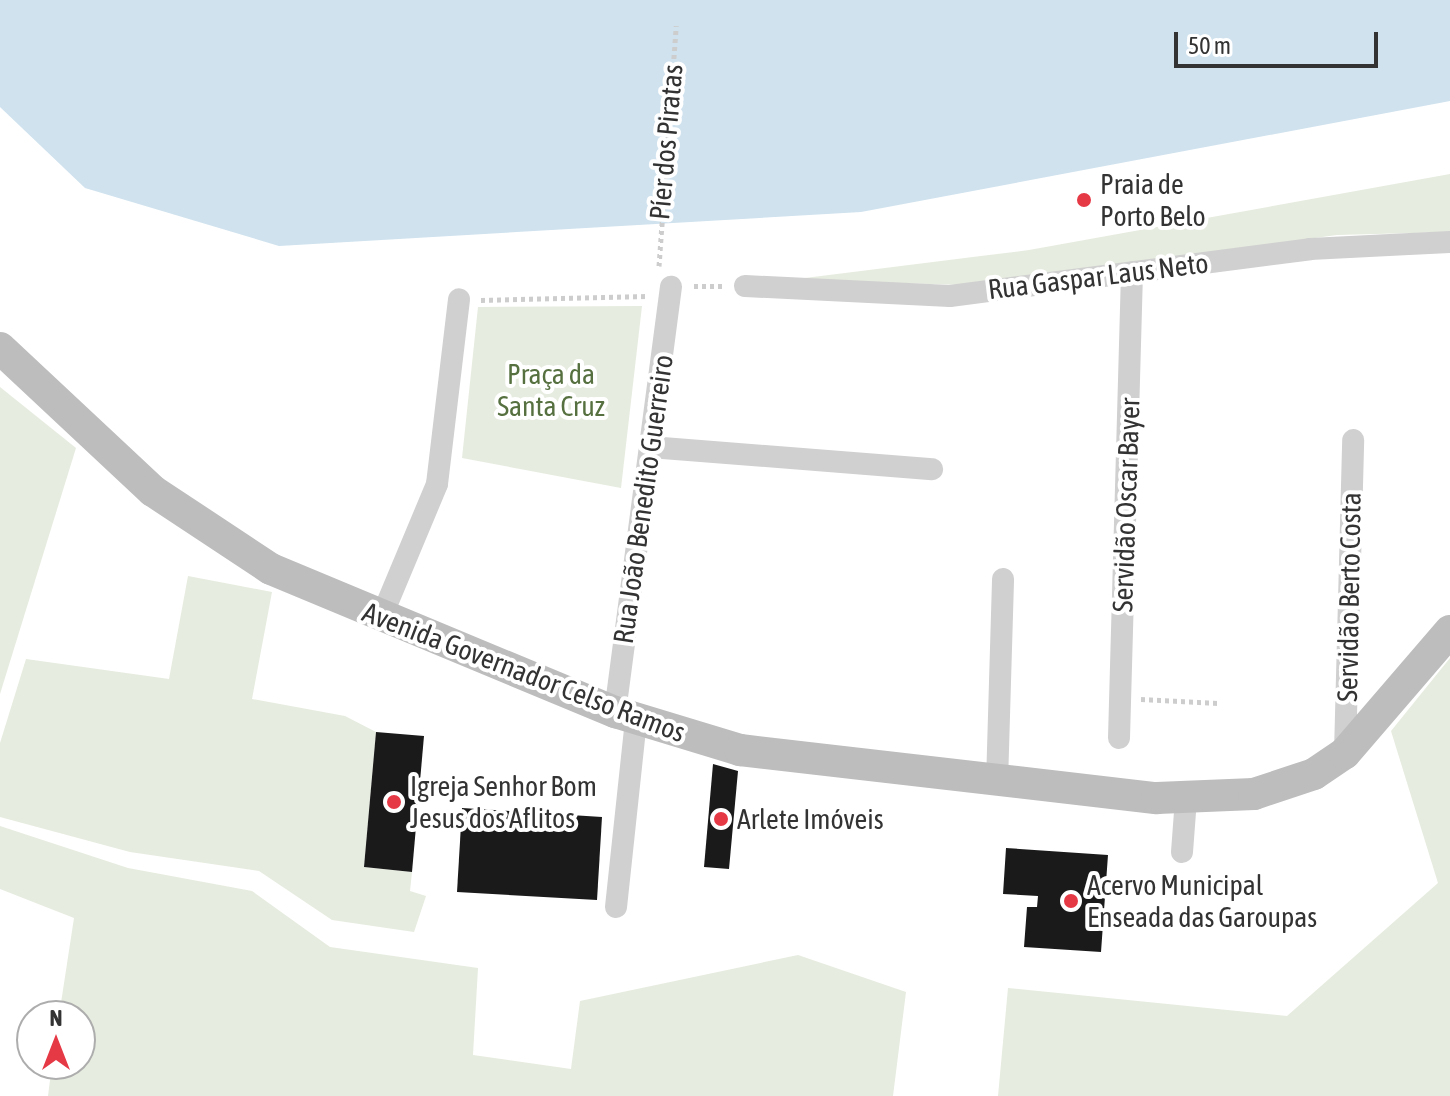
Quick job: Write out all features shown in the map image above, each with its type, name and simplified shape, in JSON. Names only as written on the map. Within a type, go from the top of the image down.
[{"type":"main road","name":"Avenida Governador Celso Ramos","points":[[0,348],[187,518],[271,569],[381,618],[626,716],[781,757],[997,783],[1186,799],[1254,794],[1314,774],[1345,753],[1450,631]]},
{"type":"street","name":"Rua Gaspar Laus Neto","points":[[745,286],[917,297],[1356,244],[1450,242]]},
{"type":"street","name":"Servidão Oscar Bayer","points":[[1119,738],[1132,272]]},
{"type":"street","name":"Rua João Benedito Guerreiro","points":[[616,907],[626,716],[650,447],[671,287]]},
{"type":"street","points":[[381,618],[437,484],[459,299]]},
{"type":"street","name":"Servidão Berto Costa","points":[[1345,753],[1353,440]]},
{"type":"street","points":[[650,447],[932,469]]},
{"type":"street","points":[[997,783],[1003,579]]},
{"type":"street","points":[[1182,852],[1186,799]]},
{"type":"path","name":"Píer dos Piratas","points":[[655,259],[676,26]]},
{"type":"path","points":[[459,299],[659,296],[671,287],[745,286]]},
{"type":"path","points":[[1121,698],[1218,703]]},
{"type":"green space","points":[[1450,174],[1450,232],[1337,235],[966,285],[789,280],[1029,250]]},
{"type":"green space","name":"Praça da Santa Cruz","points":[[642,306],[621,488],[462,458],[478,307]]},
{"type":"green space","points":[[0,387],[76,448],[0,694]]},
{"type":"green space","points":[[188,576],[272,592],[252,699],[345,716],[376,732],[364,867],[412,872],[410,891],[426,896],[414,932],[332,920],[259,871],[130,852],[0,817],[0,743],[26,659],[169,679]]},
{"type":"green space","points":[[1450,658],[1450,1096],[998,1096],[1008,988],[1287,1016],[1438,883],[1391,731]]},
{"type":"green space","points":[[0,826],[128,868],[252,891],[330,947],[478,968],[473,1055],[571,1069],[580,1001],[798,955],[906,992],[893,1096],[48,1096],[50,1080],[96,1080],[96,1000],[61,1000],[74,918],[0,889]]},
{"type":"water","points":[[0,0],[1450,0],[1450,101],[861,212],[279,246],[85,188],[0,107]]},
{"type":"building","name":"Igreja Senhor Bom Jesus dos Aflitos","points":[[376,732],[424,736],[412,872],[364,867]]},
{"type":"building","name":"Arlete Imóveis","points":[[713,764],[738,771],[729,869],[704,867]]},
{"type":"building","points":[[462,808],[602,817],[597,900],[457,892]]},
{"type":"building","name":"Acervo Municipal Enseada das Garoupas","points":[[1006,848],[1108,855],[1101,952],[1024,947],[1027,907],[1037,907],[1038,896],[1003,894]]},
{"type":"place","name":"Praia de Porto Belo","points":[[1084,200]]},
{"type":"place","name":"Igreja Senhor Bom Jesus dos Aflitos","points":[[394,802]]},
{"type":"place","name":"Arlete Imóveis","points":[[721,819]]},
{"type":"place","name":"Acervo Municipal Enseada das Garoupas","points":[[1071,901]]}]
